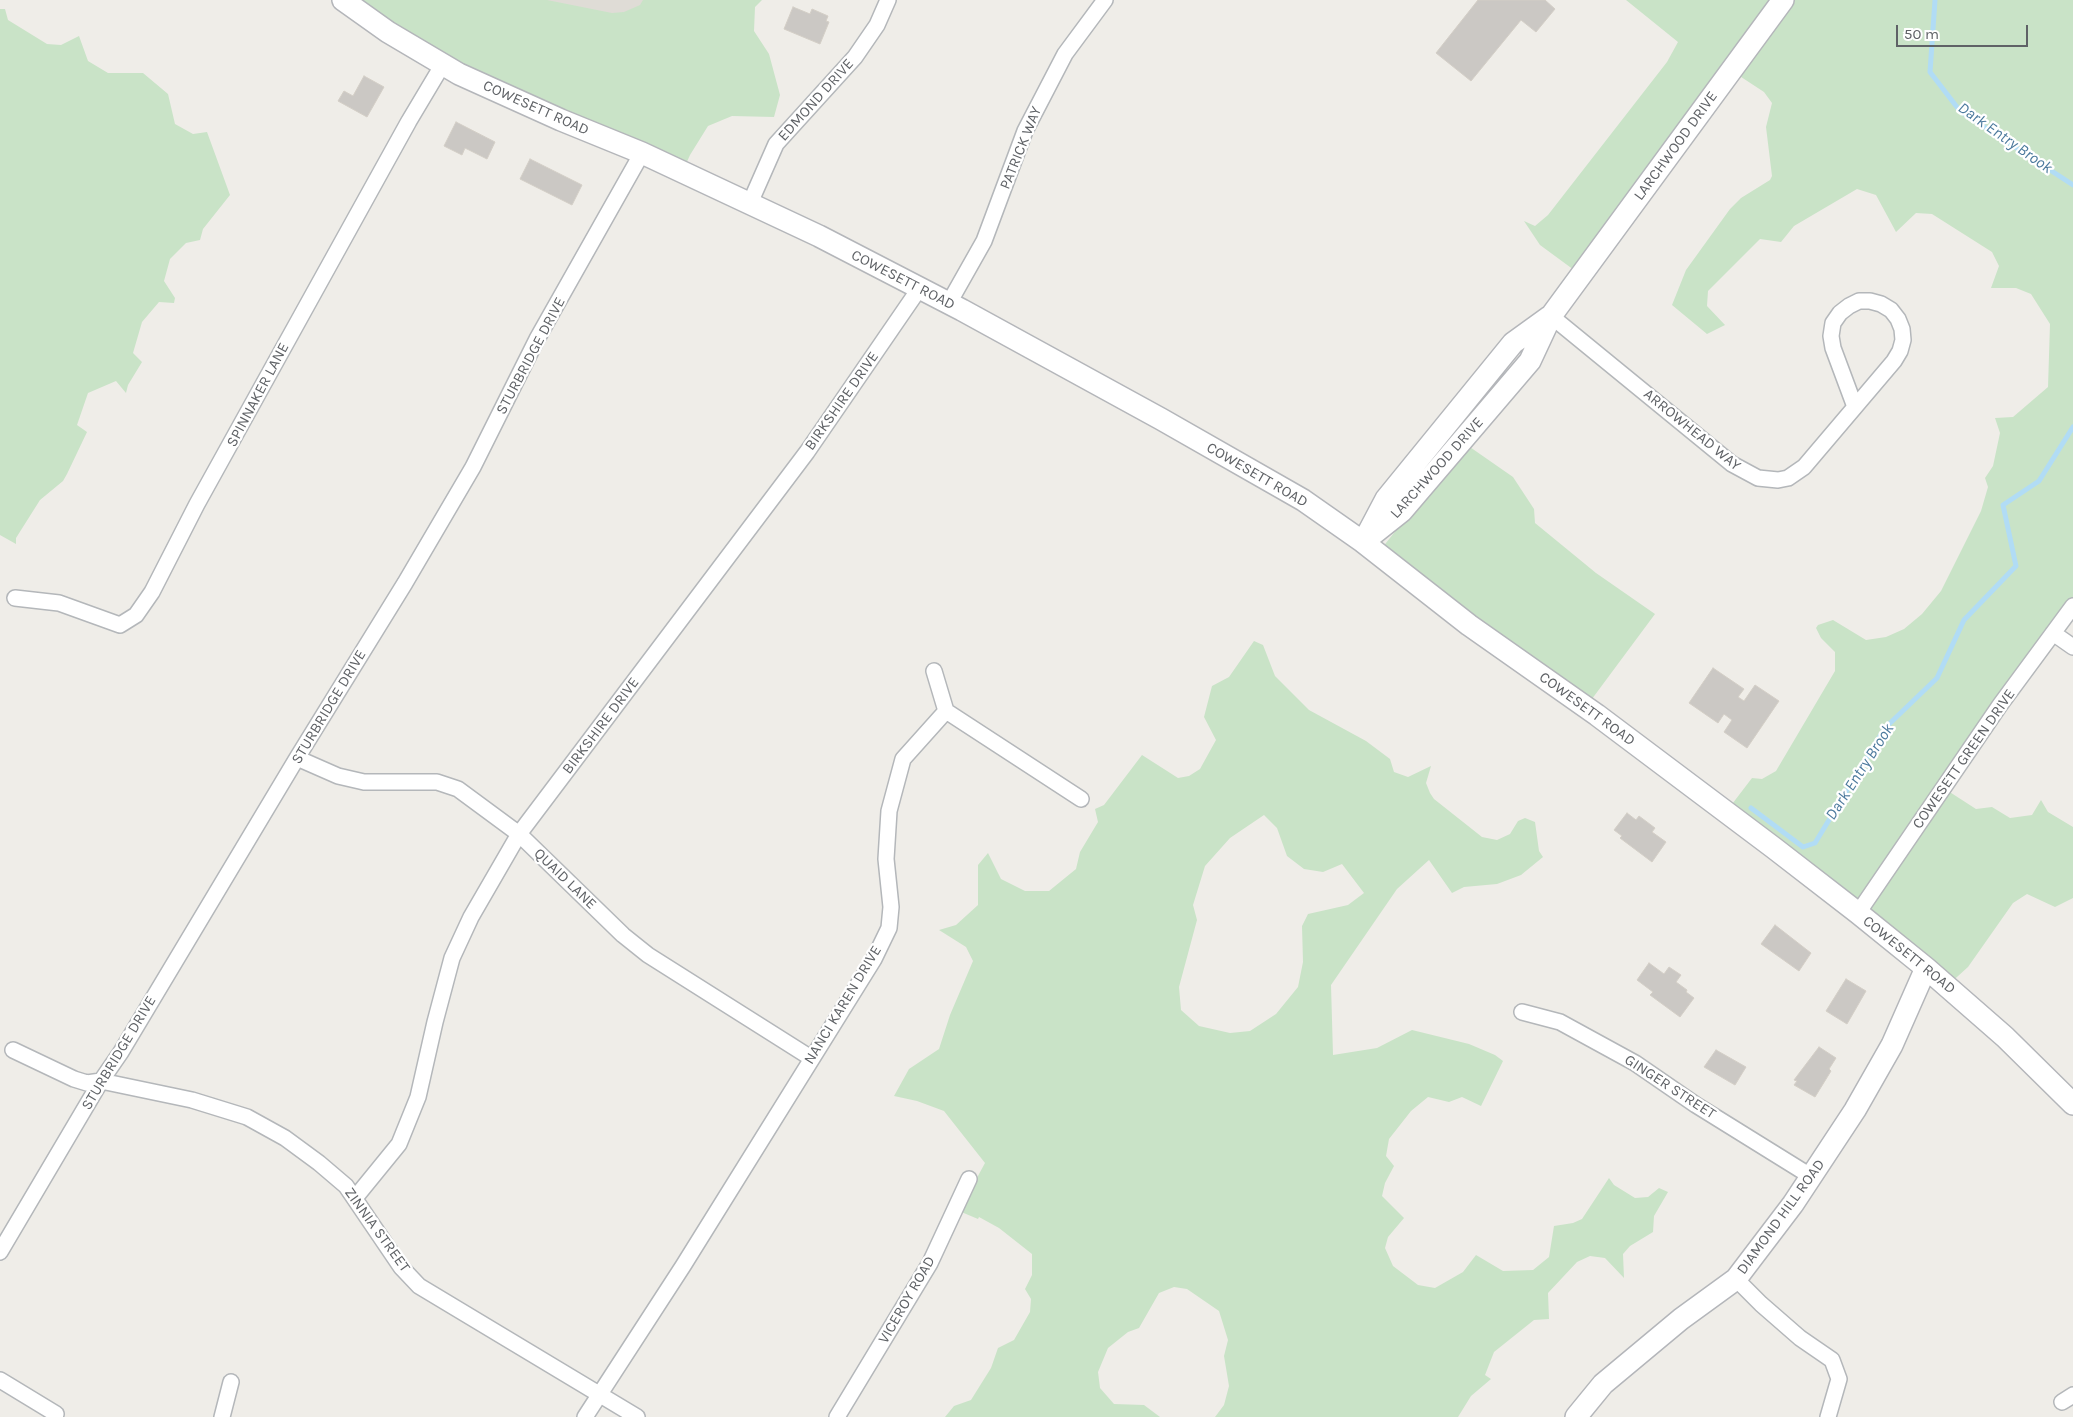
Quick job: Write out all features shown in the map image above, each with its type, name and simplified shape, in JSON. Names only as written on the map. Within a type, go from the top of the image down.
[{"type":"main road","name":"COWESETT ROAD","points":[[343,0],[388,32],[459,74],[642,153],[750,203],[949,304],[1161,419],[1303,500],[1363,542],[1469,625],[1597,715],[1858,914],[1926,968],[2005,1037],[2073,1104]]},
{"type":"main road","name":"LARCHWOOD DRIVE","points":[[1363,542],[1402,512],[1530,360],[1551,316],[1783,0]]},
{"type":"main road","name":"DIAMOND HILL ROAD","points":[[1576,1417],[1603,1384],[1651,1342],[1736,1279],[1812,1177],[1854,1110],[1892,1045],[1926,968]]},
{"type":"street","name":"EDMOND DRIVE","points":[[750,203],[776,144],[854,57],[877,24],[888,0]]},
{"type":"street","name":"PATRICK WAY","points":[[949,304],[984,241],[1024,131],[1065,54],[1105,0]]},
{"type":"street","name":"SPINNAKER LANE","points":[[15,598],[59,603],[120,625],[136,615],[152,592],[197,504],[385,164],[443,64]]},
{"type":"street","name":"STURBRIDGE DRIVE","points":[[0,1252],[101,1081],[121,1052],[473,468],[537,339],[642,153]]},
{"type":"street","name":"BIRKSHIRE DRIVE","points":[[354,1198],[398,1144],[418,1098],[452,958],[471,917],[519,834],[807,452],[919,289]]},
{"type":"street","name":"ARROWHEAD WAY","points":[[1551,316],[1732,464],[1758,478],[1778,480],[1797,474],[1894,361],[1900,351],[1903,340],[1898,318],[1891,310],[1881,304],[1870,301],[1859,302],[1849,306],[1840,313],[1833,324],[1831,336],[1833,348],[1854,407]]},
{"type":"street","name":"COWESETT GREEN DRIVE","points":[[1858,914],[2000,705],[2073,606]]},
{"type":"street","points":[[2053,633],[2073,647]]},
{"type":"street","points":[[934,671],[946,711],[1082,799]]},
{"type":"street","name":"NANCI KAREN DRIVE","points":[[585,1417],[598,1394],[683,1266],[874,959],[889,928],[891,907],[886,859],[889,811],[904,759],[946,711]]},
{"type":"street","name":"QUAID LANE","points":[[297,758],[338,776],[364,782],[436,782],[458,789],[519,834],[623,935],[648,955],[811,1058]]},
{"type":"street","name":"GINGER STREET","points":[[1522,1012],[1560,1022],[1635,1063],[1696,1105],[1812,1177]]},
{"type":"street","name":"ZINNIA STREET","points":[[13,1050],[74,1080],[87,1083],[101,1081],[192,1100],[247,1117],[286,1138],[320,1163],[346,1186],[401,1266],[419,1286],[637,1417]]},
{"type":"street","name":"VICEROY ROAD","points":[[837,1417],[930,1263],[969,1179]]},
{"type":"street","points":[[1736,1279],[1800,1338],[1832,1360],[1839,1379],[1828,1417]]},
{"type":"street","points":[[0,1380],[56,1414]]},
{"type":"street","points":[[222,1417],[230,1382]]},
{"type":"shaded area","points":[[532,0],[677,0],[670,26]]},
{"type":"green space","points":[[342,0],[547,0],[612,13],[624,12],[640,5],[643,0],[762,0],[755,7],[754,31],[769,54],[780,95],[774,117],[732,116],[708,126],[690,155],[682,173],[550,117]]},
{"type":"green space","points":[[1626,0],[2073,0],[2073,606],[1945,789],[1976,809],[1992,807],[2010,818],[2032,815],[2041,800],[2048,812],[2073,827],[2073,898],[2055,907],[2027,894],[2013,903],[1968,967],[1947,986],[1726,812],[1752,778],[1762,779],[1776,771],[1835,671],[1835,652],[1821,638],[1816,628],[1818,625],[1833,620],[1866,640],[1886,637],[1904,629],[1922,614],[1941,591],[1981,511],[1988,487],[1985,478],[1993,466],[2000,433],[1995,418],[2013,417],[2048,387],[2050,324],[2031,294],[2016,288],[1991,288],[1999,266],[1992,252],[1932,214],[1916,213],[1896,232],[1876,195],[1857,189],[1794,226],[1781,242],[1760,239],[1708,291],[1707,306],[1725,325],[1707,334],[1672,305],[1686,270],[1730,209],[1741,198],[1770,180],[1772,176],[1766,127],[1772,103],[1764,92],[1735,73],[1574,270],[1540,245],[1524,221],[1535,226],[1548,215],[1667,62],[1678,42]]},
{"type":"green space","points":[[0,9],[5,9],[8,20],[47,44],[61,45],[79,36],[88,61],[108,73],[143,73],[168,94],[175,124],[193,134],[207,132],[230,195],[203,229],[200,240],[186,243],[170,259],[164,281],[175,298],[174,303],[159,302],[142,322],[133,353],[142,362],[128,385],[126,393],[116,381],[88,393],[77,425],[87,432],[67,474],[63,481],[40,500],[16,538],[16,544],[0,535]]},
{"type":"green space","points":[[1464,445],[1467,445],[1513,477],[1534,509],[1535,523],[1596,573],[1655,614],[1586,707],[1378,553]]},
{"type":"green space","points":[[1254,641],[1263,645],[1275,676],[1309,710],[1366,741],[1390,759],[1394,772],[1408,777],[1431,766],[1426,783],[1434,799],[1482,837],[1497,840],[1510,834],[1518,821],[1525,818],[1535,822],[1539,851],[1543,857],[1521,875],[1497,884],[1464,887],[1452,893],[1429,860],[1397,889],[1331,985],[1333,1055],[1377,1048],[1412,1030],[1469,1044],[1495,1055],[1503,1061],[1481,1106],[1462,1097],[1449,1102],[1428,1097],[1411,1111],[1389,1139],[1386,1156],[1394,1166],[1385,1183],[1382,1196],[1404,1218],[1388,1237],[1385,1248],[1393,1266],[1418,1285],[1435,1288],[1463,1272],[1476,1255],[1503,1271],[1533,1270],[1549,1257],[1554,1226],[1573,1223],[1582,1219],[1609,1178],[1614,1185],[1635,1198],[1648,1197],[1659,1188],[1668,1192],[1654,1216],[1653,1232],[1630,1246],[1623,1254],[1624,1278],[1605,1258],[1590,1256],[1577,1262],[1548,1293],[1549,1319],[1534,1320],[1494,1352],[1485,1375],[1491,1379],[1471,1396],[1458,1417],[1215,1417],[1224,1405],[1229,1386],[1224,1356],[1228,1340],[1219,1311],[1187,1289],[1174,1287],[1159,1293],[1139,1328],[1128,1332],[1108,1348],[1098,1372],[1100,1388],[1114,1404],[1144,1405],[1160,1417],[945,1417],[954,1406],[971,1400],[991,1368],[998,1348],[1014,1340],[1030,1312],[1031,1299],[1025,1289],[1032,1275],[1032,1254],[999,1228],[979,1217],[978,1219],[959,1211],[985,1163],[944,1111],[917,1101],[894,1096],[909,1069],[939,1049],[950,1015],[973,961],[966,947],[939,930],[956,925],[978,905],[978,865],[988,853],[1001,879],[1025,891],[1049,891],[1076,869],[1080,852],[1098,822],[1095,809],[1104,805],[1142,755],[1178,778],[1189,776],[1200,769],[1216,740],[1204,717],[1212,686],[1229,677]],"holes":[[[1264,815],[1277,828],[1287,856],[1304,869],[1323,872],[1342,864],[1364,893],[1348,905],[1308,914],[1302,926],[1303,962],[1298,987],[1276,1014],[1250,1031],[1230,1033],[1199,1026],[1181,1010],[1179,987],[1197,920],[1193,905],[1205,866],[1230,838]]]},
{"type":"building","points":[[1478,0],[1545,0],[1555,9],[1536,32],[1521,20],[1471,81],[1436,53]]},
{"type":"building","points":[[793,7],[810,14],[812,9],[828,16],[826,21],[829,22],[820,44],[784,29]]},
{"type":"building","points":[[364,76],[384,87],[367,117],[338,101],[344,91],[353,96]]},
{"type":"building","points":[[456,122],[495,142],[487,159],[465,148],[462,155],[444,146]]},
{"type":"building","points":[[530,159],[582,185],[572,205],[520,179]]},
{"type":"building","points":[[1713,668],[1744,689],[1738,697],[1744,701],[1755,685],[1779,701],[1747,748],[1724,732],[1732,720],[1724,714],[1718,723],[1689,703]]},
{"type":"building","points":[[1627,813],[1636,820],[1639,816],[1655,828],[1652,832],[1666,842],[1652,862],[1620,838],[1622,836],[1614,830]]},
{"type":"building","points":[[1775,925],[1811,953],[1799,971],[1761,944]]},
{"type":"building","points":[[1649,963],[1664,974],[1669,967],[1681,975],[1676,982],[1694,998],[1680,1017],[1650,995],[1653,992],[1637,980]]},
{"type":"building","points":[[1846,979],[1866,991],[1847,1024],[1826,1011]]},
{"type":"building","points":[[1819,1047],[1836,1058],[1829,1069],[1831,1071],[1815,1097],[1794,1085],[1797,1081],[1794,1080]]},
{"type":"building","points":[[1716,1050],[1746,1067],[1735,1085],[1704,1067]]},
{"type":"waterway","name":"Dark Entry Brook","points":[[1935,0],[1930,72],[1960,111],[2073,185]]},
{"type":"waterway","name":"Dark Entry Brook","points":[[1751,808],[1803,847],[1815,843],[1885,728],[1937,678],[1964,620],[2016,566],[2003,505],[2039,481],[2073,427]]}]
